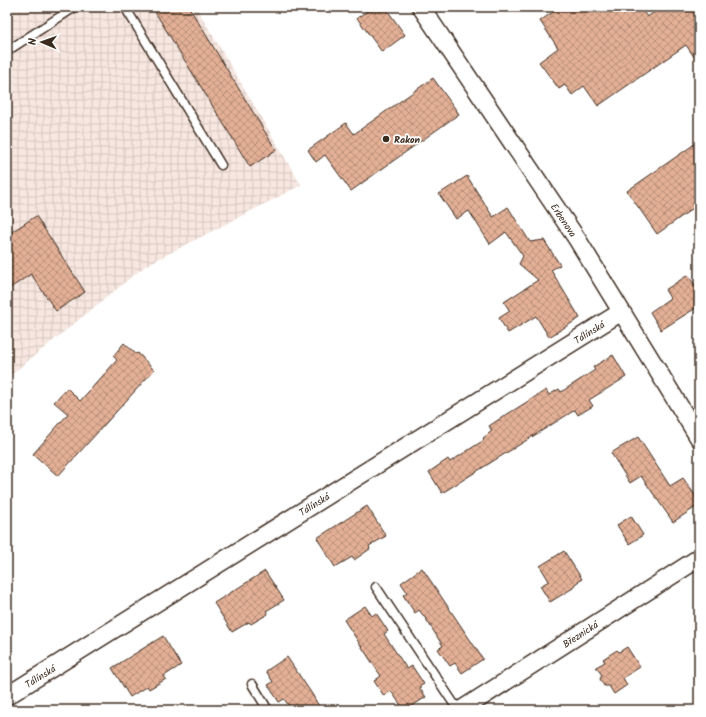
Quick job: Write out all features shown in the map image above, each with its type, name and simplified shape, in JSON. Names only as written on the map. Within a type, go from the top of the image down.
[{"type":"street","name":"Erbenova","points":[[421,7],[577,239],[699,438]]},
{"type":"street","name":"Tálínská","points":[[7,696],[621,312]]},
{"type":"street","name":"Březnická","points":[[462,710],[699,558]]},
{"type":"lane","points":[[7,51],[75,7]]},
{"type":"lane","points":[[125,7],[221,166]]},
{"type":"lane","points":[[376,587],[458,710]]},
{"type":"lane","points":[[252,684],[268,710]]},
{"type":"shaded area","points":[[7,7],[196,7],[301,185],[145,266],[7,378]]},
{"type":"building","points":[[152,7],[189,7],[276,150],[250,167]]},
{"type":"building","points":[[373,7],[385,7],[405,35],[382,52],[357,18]]},
{"type":"building","points":[[560,7],[640,7],[647,17],[662,7],[699,7],[699,64],[686,45],[598,106],[584,86],[572,95],[565,85],[559,89],[539,62],[558,48],[540,21]]},
{"type":"building","name":"Rakon","points":[[433,78],[459,114],[351,191],[325,155],[316,162],[308,150],[346,123],[354,134]]},
{"type":"building","points":[[699,141],[699,204],[657,234],[627,191]]},
{"type":"building","points":[[467,176],[493,217],[508,207],[530,242],[544,240],[560,265],[551,270],[580,318],[549,337],[536,316],[508,333],[499,318],[510,311],[504,302],[538,280],[519,264],[523,256],[506,232],[490,244],[469,211],[456,219],[439,194]]},
{"type":"building","points":[[36,216],[85,292],[56,311],[31,274],[7,290],[7,235]]},
{"type":"building","points":[[688,275],[699,291],[699,306],[661,330],[650,312],[670,298],[665,290]]},
{"type":"building","points":[[124,343],[136,354],[138,353],[154,370],[58,476],[33,454],[68,414],[54,402],[67,388],[80,401],[117,360],[113,356]]},
{"type":"building","points":[[613,355],[626,377],[589,400],[593,406],[578,415],[575,410],[442,493],[429,472],[448,459],[450,462],[484,440],[483,438],[492,431],[489,426],[498,420],[546,390],[549,395],[559,389],[561,392],[595,370],[593,367]]},
{"type":"building","points":[[638,437],[670,486],[683,478],[699,501],[699,505],[673,522],[641,476],[630,483],[611,453]]},
{"type":"building","points":[[367,506],[386,536],[369,546],[370,549],[354,560],[352,557],[335,567],[317,538]]},
{"type":"building","points":[[631,516],[643,535],[629,544],[617,525]]},
{"type":"building","points":[[564,551],[582,579],[575,584],[573,588],[550,602],[540,586],[549,581],[540,566]]},
{"type":"building","points":[[422,568],[483,659],[462,673],[455,663],[450,666],[438,649],[443,646],[426,619],[419,610],[415,613],[403,595],[407,592],[401,583]]},
{"type":"building","points":[[265,571],[284,600],[266,611],[268,614],[251,624],[249,622],[232,632],[214,603]]},
{"type":"building","points":[[365,606],[372,616],[376,613],[388,631],[384,634],[407,669],[412,666],[424,684],[419,687],[426,697],[406,710],[404,710],[391,691],[384,696],[374,681],[381,676],[344,620]]},
{"type":"building","points":[[163,636],[181,665],[164,676],[166,679],[149,689],[147,686],[130,697],[112,668]]},
{"type":"building","points":[[627,647],[640,667],[623,678],[627,685],[614,694],[609,686],[604,686],[600,679],[602,675],[596,667],[605,662],[603,659],[617,650],[619,652]]},
{"type":"building","points":[[287,657],[321,710],[292,710],[284,699],[279,702],[268,685],[273,682],[266,671]]},
{"type":"place","name":"Rakon","points":[[386,139]]}]
